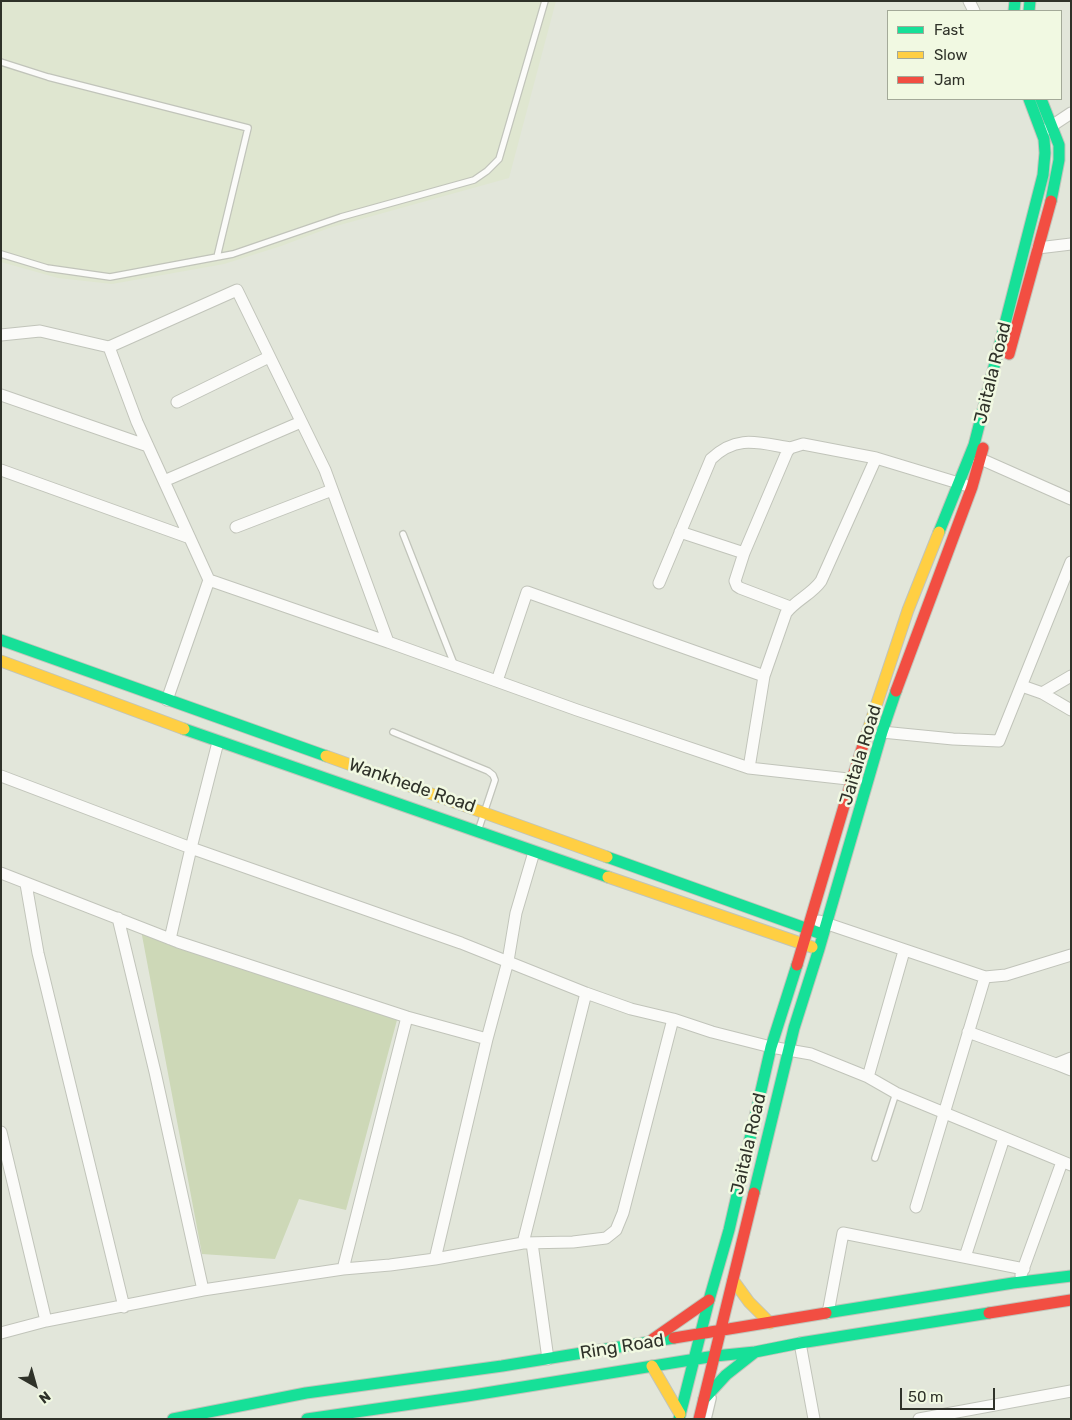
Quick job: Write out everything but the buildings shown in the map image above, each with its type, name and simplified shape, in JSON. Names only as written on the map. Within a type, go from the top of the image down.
[{"type":"main road","name":"Jaitala Road","points":[[699,1419],[794,1028],[882,732],[911,648],[972,487],[975,457],[997,356],[1043,175],[1044,139],[1029,100]]},
{"type":"main road","name":"Jaitala Road","points":[[680,1416],[700,1334],[729,1230],[771,1047],[810,924],[852,779],[908,610],[960,483],[975,457],[1038,248],[1052,196],[1059,160],[1058,145],[1041,100]]},
{"type":"main road","name":"Wankhede Road","points":[[1,640],[485,812],[824,929]]},
{"type":"main road","name":"Wankhede Road","points":[[1,661],[218,742],[819,949]]},
{"type":"main road","name":"Ring Road","points":[[173,1419],[306,1393],[548,1359],[1019,1282],[1071,1276]]},
{"type":"main road","points":[[733,1280],[749,1302],[770,1323]]},
{"type":"main road","points":[[649,1342],[709,1300]]},
{"type":"main road","points":[[307,1419],[467,1396],[715,1356],[755,1352],[800,1343],[1071,1300]]},
{"type":"main road","points":[[704,1399],[726,1375],[755,1352]]},
{"type":"main road","points":[[652,1366],[680,1416]]},
{"type":"street","points":[[1041,132],[1071,114]]},
{"type":"street","points":[[1038,248],[1071,244]]},
{"type":"street","points":[[1,335],[40,331],[109,346],[237,290],[325,470],[388,642]]},
{"type":"street","points":[[109,346],[137,422],[209,580],[167,700]]},
{"type":"street","points":[[177,402],[269,357]]},
{"type":"street","points":[[1,395],[148,446]]},
{"type":"street","points":[[164,481],[301,422]]},
{"type":"street","points":[[659,583],[711,459],[728,446],[746,442],[790,448],[803,444],[876,458],[972,487]]},
{"type":"street","points":[[790,448],[744,553],[735,581],[740,588],[790,607]]},
{"type":"street","points":[[975,457],[1071,499]]},
{"type":"street","points":[[749,768],[764,676],[786,613],[790,607],[821,581],[876,458]]},
{"type":"street","points":[[1,470],[190,538]]},
{"type":"street","points":[[236,527],[332,490]]},
{"type":"street","points":[[680,532],[744,553]]},
{"type":"street","points":[[882,732],[953,739],[999,741],[1069,570]]},
{"type":"street","points":[[209,580],[497,682],[749,768],[867,781]]},
{"type":"street","points":[[497,682],[527,592],[764,676]]},
{"type":"street","points":[[1042,693],[1071,676]]},
{"type":"street","points":[[1022,686],[1042,693],[1071,710]]},
{"type":"street","points":[[170,939],[218,742]]},
{"type":"street","points":[[1,776],[191,848],[387,916],[508,961],[586,994],[712,1032],[771,1047],[811,1054],[868,1077],[896,1093],[944,1114],[1066,1163],[1019,1282]]},
{"type":"street","points":[[435,1258],[487,1040],[508,961],[516,913],[534,852]]},
{"type":"street","points":[[1,873],[170,939],[407,1017],[487,1040]]},
{"type":"street","points":[[26,884],[38,953],[124,1306]]},
{"type":"street","points":[[118,918],[155,1072],[203,1290]]},
{"type":"street","points":[[824,929],[985,976],[1006,975],[1071,955]]},
{"type":"street","points":[[868,1077],[904,951]]},
{"type":"street","points":[[916,1207],[985,976]]},
{"type":"street","points":[[548,1359],[527,1243],[586,994]]},
{"type":"street","points":[[343,1269],[407,1017]]},
{"type":"street","points":[[1,1333],[46,1321],[203,1290],[343,1269],[390,1265],[527,1243],[573,1242],[606,1238],[616,1230],[623,1213],[673,1019]]},
{"type":"street","points":[[968,1032],[1071,1070]]},
{"type":"street","points":[[1056,1064],[1071,1058]]},
{"type":"street","points":[[1,1132],[46,1321]]},
{"type":"street","points":[[965,1257],[1004,1138]]},
{"type":"street","points":[[828,1313],[843,1233],[1024,1269]]},
{"type":"street","points":[[800,1343],[814,1419]]},
{"type":"street","points":[[921,1418],[1071,1391]]},
{"type":"lane","points":[[1,254],[47,268],[110,277],[233,254],[341,216],[474,180],[499,159],[546,1]]},
{"type":"lane","points":[[1,62],[48,77],[248,128],[216,257]]},
{"type":"lane","points":[[403,534],[454,666]]},
{"type":"lane","points":[[393,732],[488,771],[493,775],[495,780],[478,831]]},
{"type":"lane","points":[[875,1158],[896,1093]]},
{"type":"lane","points":[[708,1419],[715,1386]]},
{"type":"shaded area","points":[[1,1],[556,1],[509,178],[329,228],[224,264],[112,284],[58,278],[1,262]]},
{"type":"shaded area","points":[[141,930],[397,1020],[346,1210],[299,1199],[275,1259],[202,1254]]},
{"type":"traffic: fast","points":[[1014,10],[1015,1]]},
{"type":"traffic: fast","points":[[1029,10],[1030,1]]},
{"type":"traffic: fast","points":[[939,532],[974,445],[1043,175],[1044,139],[1029,100]]},
{"type":"traffic: fast","points":[[1041,100],[1059,145],[1059,160],[1051,201]]},
{"type":"traffic: fast","points":[[1,640],[326,756]]},
{"type":"traffic: fast","points":[[754,1193],[794,1028],[882,732],[896,691]]},
{"type":"traffic: fast","points":[[184,729],[608,877]]},
{"type":"traffic: fast","points":[[607,857],[819,933]]},
{"type":"traffic: fast","points":[[679,1419],[729,1230],[771,1047],[797,965]]},
{"type":"traffic: fast","points":[[826,1313],[1013,1283],[1071,1276]]},
{"type":"traffic: fast","points":[[307,1419],[467,1396],[715,1356],[755,1352],[989,1313]]},
{"type":"traffic: fast","points":[[173,1419],[306,1393],[502,1366],[674,1338]]},
{"type":"traffic: fast","points":[[704,1399],[726,1375],[754,1353]]},
{"type":"traffic: slow","points":[[868,730],[908,610],[939,532]]},
{"type":"traffic: slow","points":[[1,661],[184,729]]},
{"type":"traffic: slow","points":[[326,756],[607,857]]},
{"type":"traffic: slow","points":[[608,877],[812,947]]},
{"type":"traffic: slow","points":[[733,1280],[749,1302],[770,1323]]},
{"type":"traffic: slow","points":[[652,1366],[680,1414]]},
{"type":"traffic: jam","points":[[1009,354],[1051,201]]},
{"type":"traffic: jam","points":[[896,691],[972,487],[983,448]]},
{"type":"traffic: jam","points":[[797,965],[868,730]]},
{"type":"traffic: jam","points":[[699,1419],[754,1193]]},
{"type":"traffic: jam","points":[[653,1339],[709,1300]]},
{"type":"traffic: jam","points":[[989,1313],[1071,1300]]},
{"type":"traffic: jam","points":[[674,1338],[826,1313]]}]
